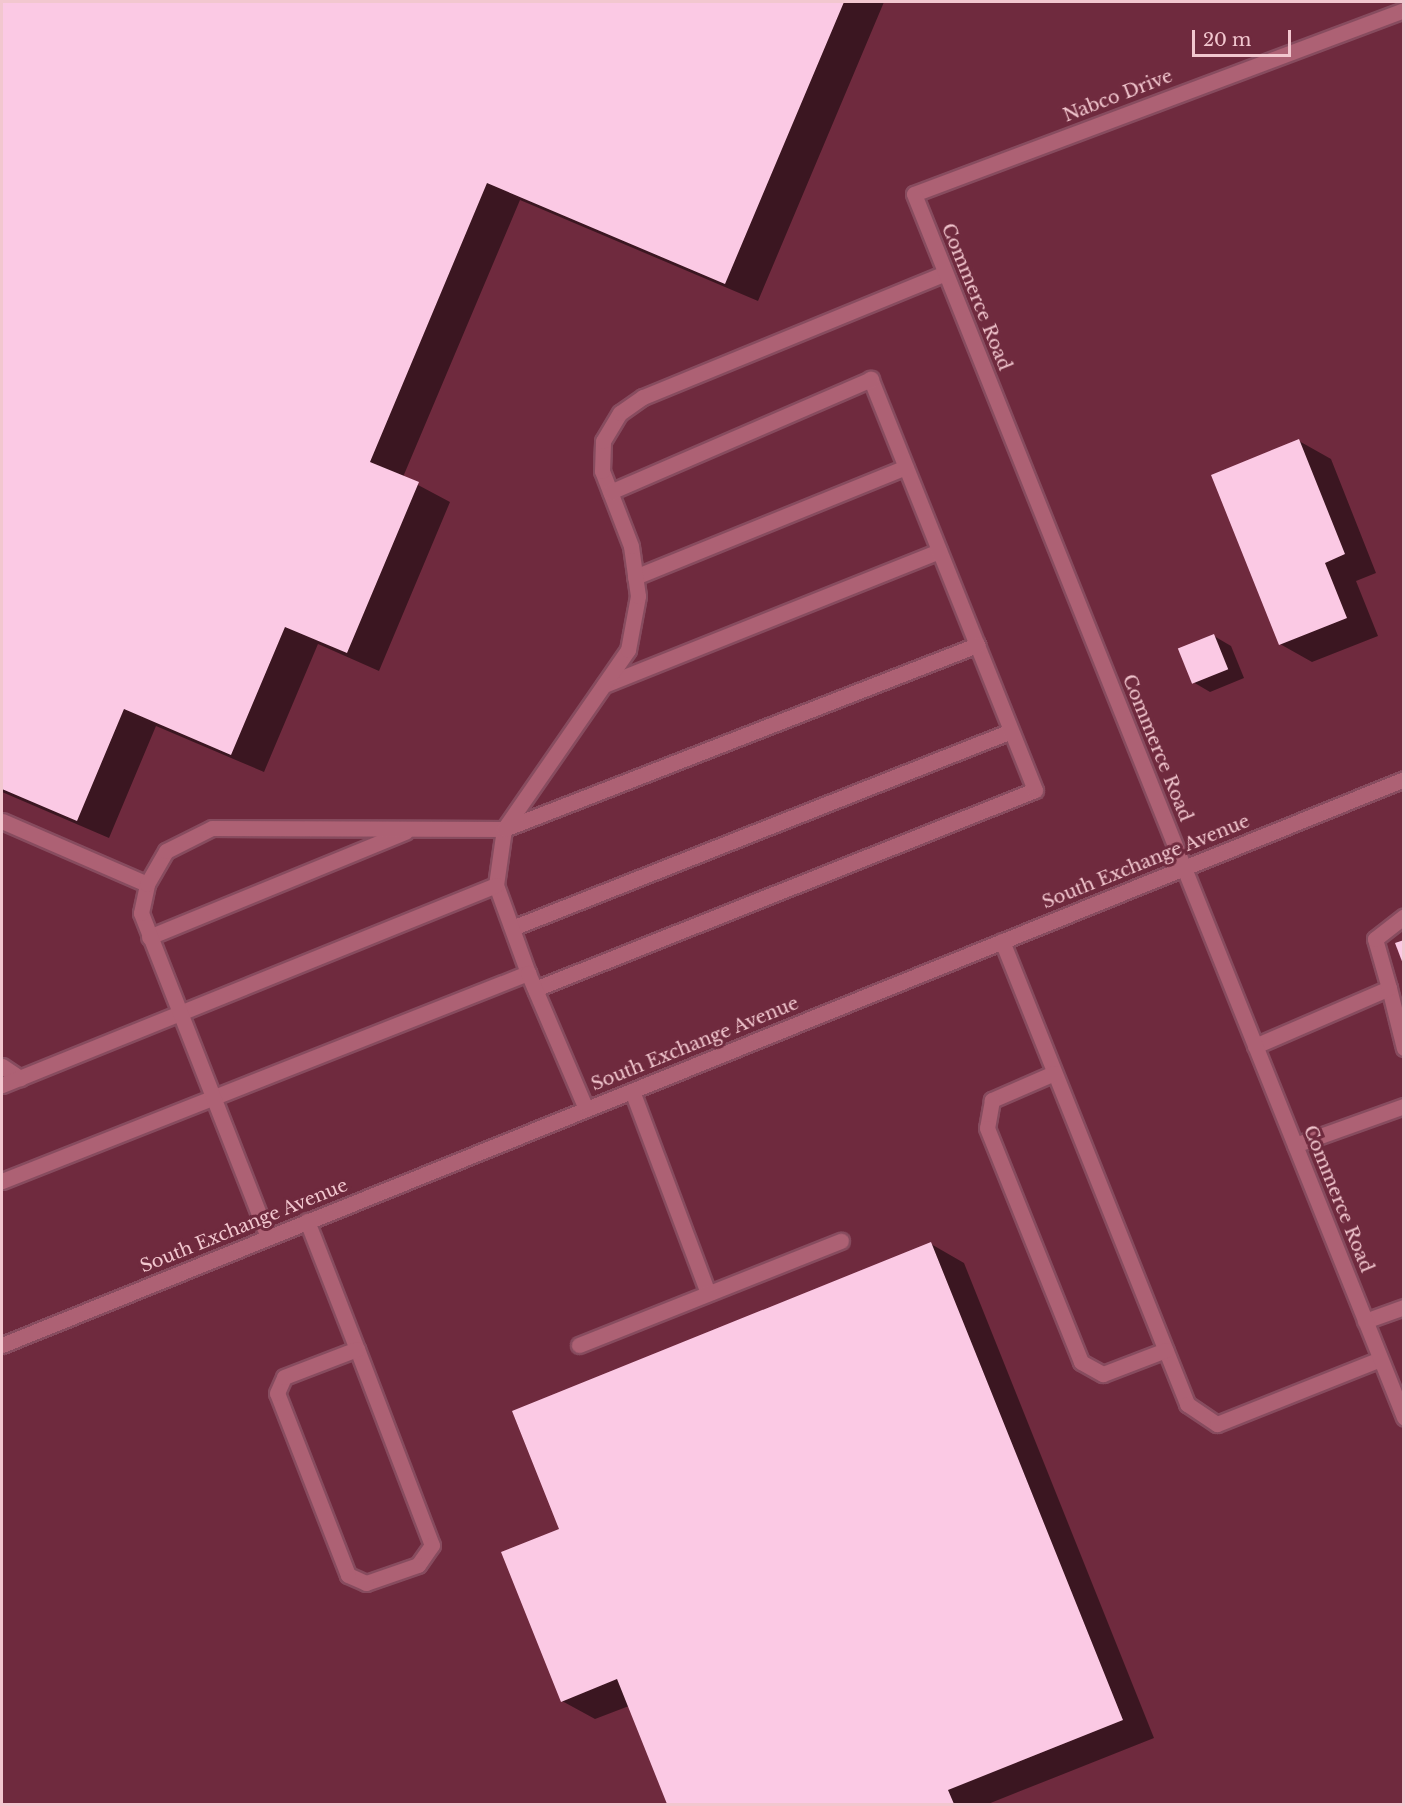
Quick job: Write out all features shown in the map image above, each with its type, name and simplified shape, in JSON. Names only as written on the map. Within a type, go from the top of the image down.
[{"type":"street","name":"Nabco Drive","points":[[914,194],[1404,10]]},
{"type":"street","name":"Commerce Road","points":[[914,194],[1404,1417]]},
{"type":"street","points":[[586,1109],[528,973],[496,885],[504,830],[628,650],[638,596],[631,546],[602,471],[603,441],[620,413],[643,398],[945,273]]},
{"type":"street","points":[[535,989],[1035,790],[871,380],[610,492]]},
{"type":"street","points":[[635,577],[906,467]]},
{"type":"street","points":[[604,685],[939,551]]},
{"type":"street","points":[[268,1237],[210,1100],[141,914],[147,884],[166,851],[212,828],[504,830],[977,645]]},
{"type":"street","points":[[512,928],[1011,731]]},
{"type":"street","name":"South Exchange Avenue","points":[[2,1345],[1404,779]]},
{"type":"street","points":[[2,821],[147,884]]},
{"type":"street","points":[[149,937],[412,829]]},
{"type":"street","points":[[2,1085],[496,885]]},
{"type":"street","points":[[1404,916],[1375,939],[1404,1048]]},
{"type":"street","points":[[1002,942],[1187,1404],[1216,1424],[1380,1359]]},
{"type":"street","points":[[2,1181],[528,973]]},
{"type":"street","points":[[1255,1046],[1389,988]]},
{"type":"street","points":[[2,1066],[20,1077]]},
{"type":"street","points":[[1054,1072],[992,1100],[987,1128],[1081,1362],[1103,1374],[1166,1350]]},
{"type":"street","points":[[632,1091],[708,1293]]},
{"type":"street","points":[[1295,1145],[1404,1106]]},
{"type":"street","points":[[307,1221],[357,1350],[432,1545],[418,1565],[366,1582],[348,1575],[277,1393],[284,1377],[357,1350]]},
{"type":"street","points":[[579,1345],[841,1241]]},
{"type":"street","points":[[1365,1321],[1404,1307]]},
{"type":"building","points":[[2,2],[844,2],[725,284],[487,183],[370,462],[419,482],[347,653],[285,627],[231,755],[124,709],[77,821],[2,789]]},
{"type":"building","points":[[1299,439],[1345,554],[1325,563],[1347,618],[1279,645],[1211,475]]},
{"type":"building","points":[[1214,634],[1228,669],[1192,684],[1178,649]]},
{"type":"building","points":[[1404,940],[1404,964],[1403,964],[1395,943]]},
{"type":"building","points":[[931,1242],[1123,1720],[948,1790],[954,1804],[667,1804],[617,1679],[561,1702],[501,1552],[559,1529],[512,1411]]}]
